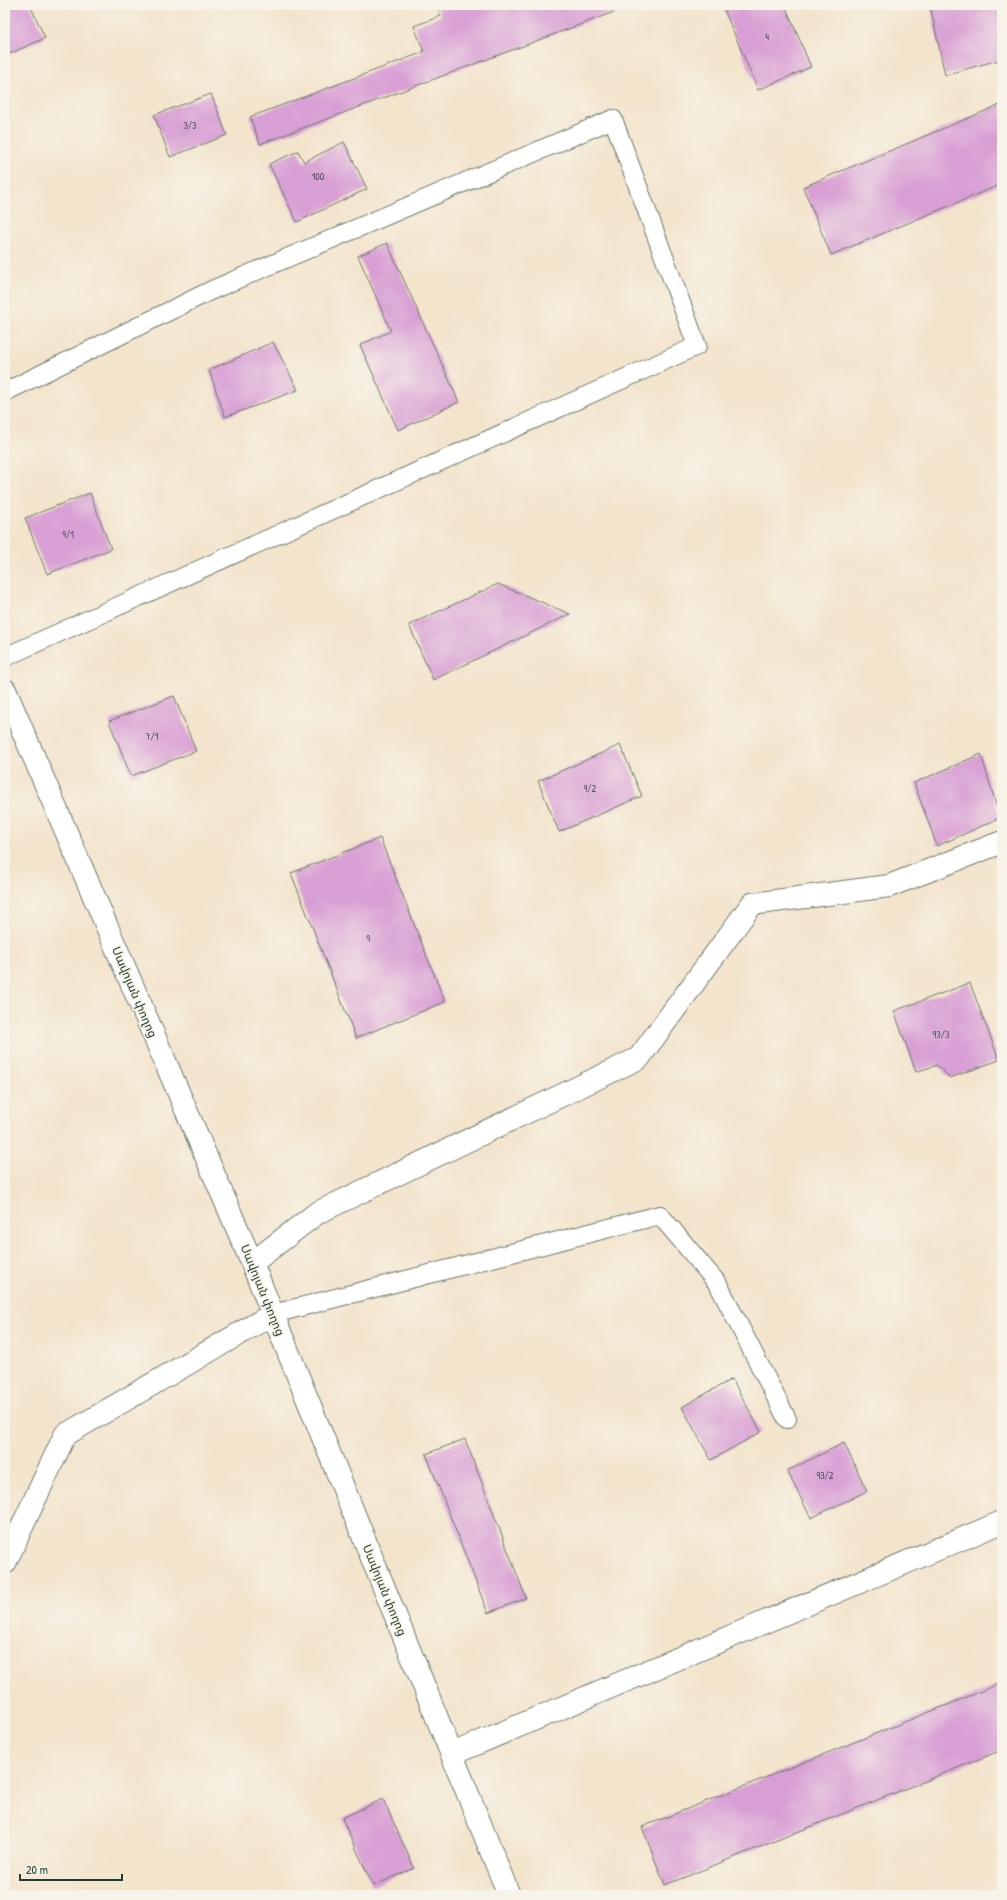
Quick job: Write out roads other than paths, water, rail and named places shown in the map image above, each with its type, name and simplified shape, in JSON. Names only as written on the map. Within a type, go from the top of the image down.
[{"type":"street","name":"Սավոյան փողոց","points":[[5,690],[252,1263],[509,1895]]},
{"type":"street","points":[[252,1263],[317,1213],[639,1058],[752,904],[889,886],[1002,842]]},
{"type":"street","points":[[5,1563],[64,1435],[273,1314]]},
{"type":"street","points":[[452,1754],[1002,1522]]},
{"type":"lane","points":[[5,392],[212,290],[613,119],[697,346],[5,657]]},
{"type":"lane","points":[[273,1314],[660,1215],[718,1284],[787,1419]]}]
